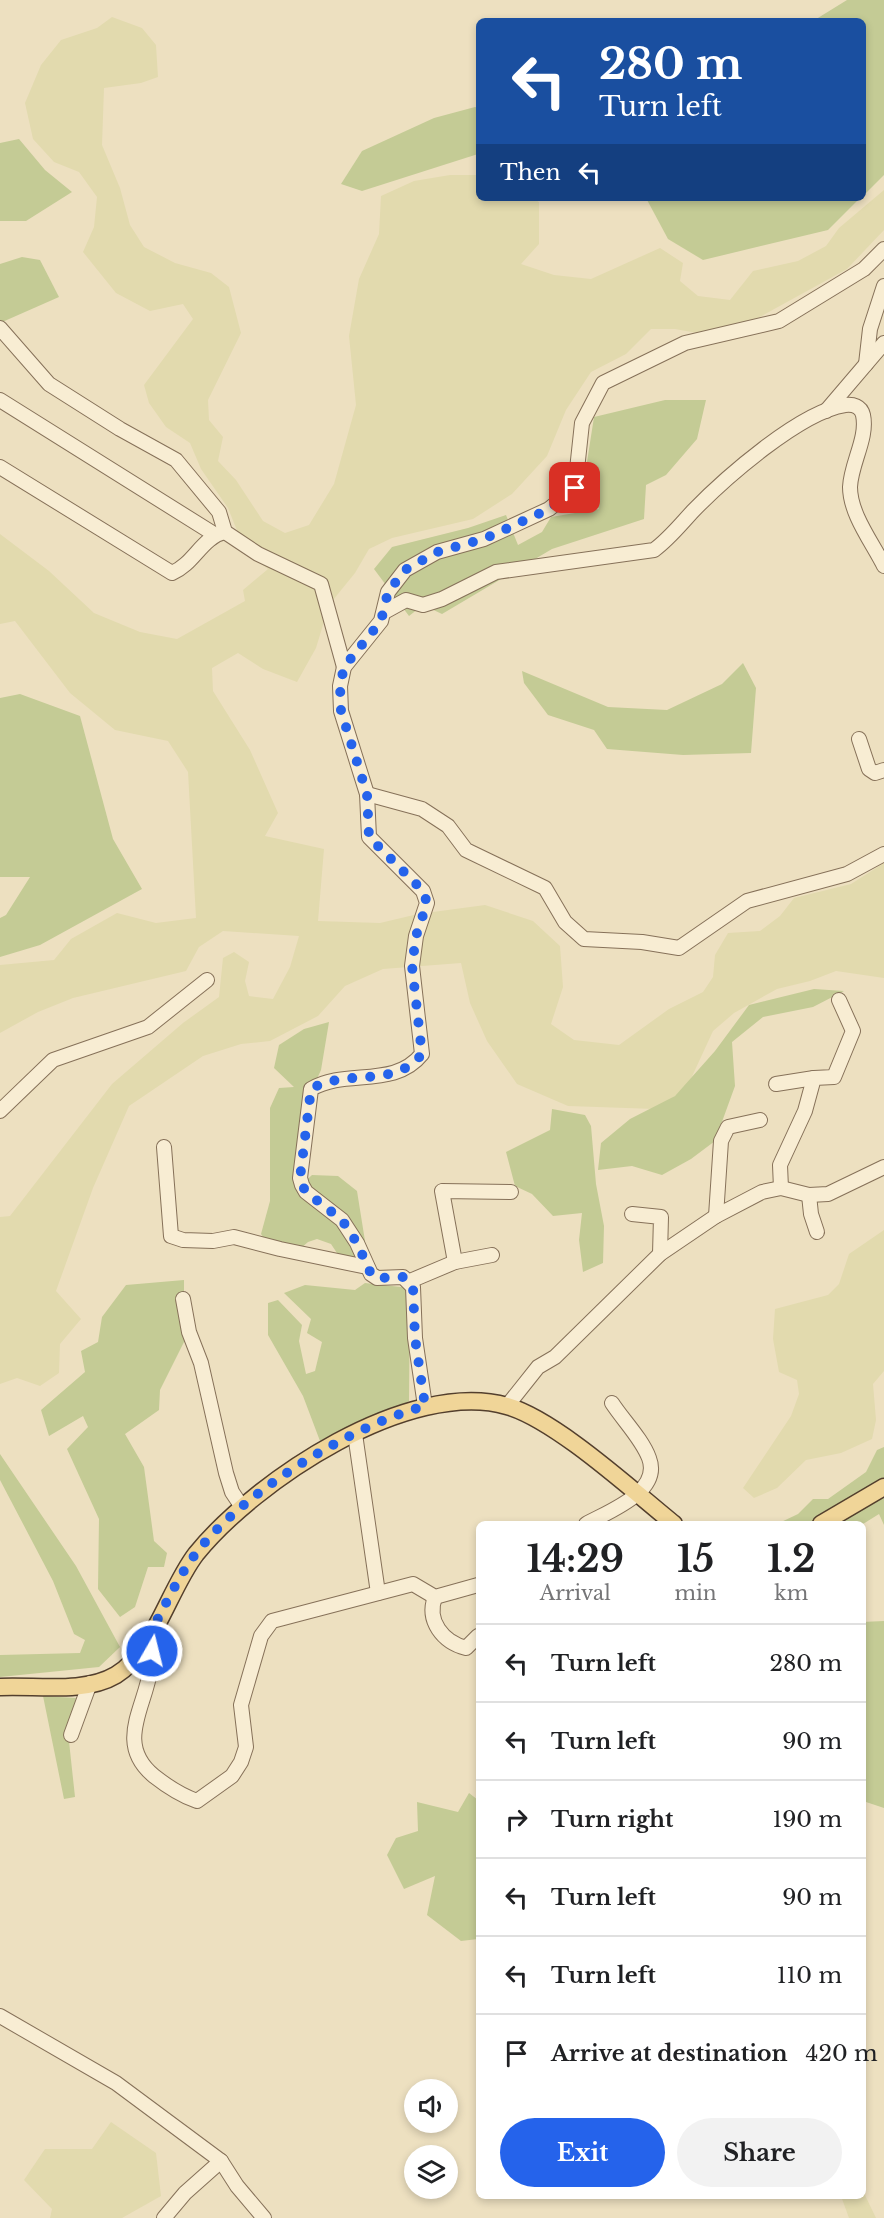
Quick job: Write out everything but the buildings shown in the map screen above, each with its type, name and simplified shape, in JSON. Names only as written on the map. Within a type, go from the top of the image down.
[{"type":"main road","points":[[1,1688],[90,1683],[118,1673],[138,1654],[190,1562],[221,1525],[242,1507],[320,1452],[397,1414],[425,1406],[461,1401],[507,1406],[532,1417],[638,1494],[670,1521]]},
{"type":"main road","points":[[826,1521],[884,1487]]},
{"type":"street","points":[[344,667],[364,645],[386,611],[388,592],[405,570],[437,552],[484,539],[549,509],[575,488],[582,423],[603,382],[685,343],[779,321],[864,270],[884,249]]},
{"type":"street","points":[[866,364],[870,328],[884,286]]},
{"type":"street","points":[[0,327],[49,384],[120,429],[176,460],[219,512],[220,533],[182,569],[172,573],[0,468]]},
{"type":"street","points":[[386,611],[406,600],[423,605],[442,599],[496,572],[654,550],[666,541],[694,510],[765,449],[826,411],[883,346]]},
{"type":"street","points":[[0,400],[220,533],[321,584],[344,667],[340,686],[341,711],[367,794],[369,837],[423,891],[427,903],[416,936],[412,966],[422,1054],[412,1067],[398,1073],[322,1083],[311,1089],[300,1178],[306,1192],[342,1220],[357,1243],[367,1267],[377,1278],[403,1277],[410,1281],[413,1287],[415,1338],[425,1406]]},
{"type":"street","points":[[826,411],[850,405],[858,406],[863,412],[863,423],[850,485],[852,504],[884,566]]},
{"type":"street","points":[[860,739],[869,769],[875,773],[884,770]]},
{"type":"street","points":[[367,794],[422,809],[448,826],[466,850],[545,888],[565,922],[584,939],[642,942],[679,948],[747,901],[847,874],[884,854]]},
{"type":"street","points":[[0,1111],[53,1060],[148,1027],[207,980]]},
{"type":"street","points":[[776,1084],[834,1077],[853,1031],[839,1000]]},
{"type":"street","points":[[781,1188],[780,1166],[806,1111],[814,1078]]},
{"type":"street","points":[[716,1216],[721,1142],[724,1134],[728,1127],[760,1120]]},
{"type":"street","points":[[164,1147],[171,1236],[183,1240],[213,1241],[234,1237],[280,1250],[367,1267]]},
{"type":"street","points":[[507,1406],[538,1367],[555,1357],[660,1254],[716,1216],[762,1192],[781,1188],[809,1195],[828,1194],[884,1167]]},
{"type":"street","points":[[455,1262],[442,1191],[512,1192]]},
{"type":"street","points":[[809,1195],[811,1214],[817,1232]]},
{"type":"street","points":[[632,1214],[661,1217],[660,1254]]},
{"type":"street","points":[[410,1281],[455,1262],[492,1255]]},
{"type":"street","points":[[183,1299],[189,1332],[201,1363],[226,1473],[232,1492],[242,1507]]},
{"type":"street","points":[[591,1521],[638,1494],[650,1478],[650,1459],[612,1403]]},
{"type":"street","points":[[355,1434],[378,1593]]},
{"type":"street","points":[[147,1639],[152,1651],[151,1676],[135,1720],[135,1754],[147,1770],[177,1794],[197,1801],[232,1776],[241,1762],[246,1747],[241,1705],[261,1636],[272,1621],[413,1584],[435,1597],[476,1586]]},
{"type":"street","points":[[435,1597],[430,1609],[435,1624],[450,1644],[466,1648],[476,1638]]},
{"type":"street","points":[[71,1735],[90,1683]]},
{"type":"street","points":[[0,2016],[116,2083],[221,2162],[237,2186],[264,2218]]},
{"type":"street","points":[[164,2218],[185,2193],[221,2162]]},
{"type":"shaded area","points":[[112,17],[142,28],[156,45],[158,77],[141,83],[104,88],[102,145],[120,188],[130,225],[144,247],[175,263],[211,273],[229,287],[241,333],[208,400],[209,420],[223,437],[218,461],[236,480],[263,521],[285,533],[309,525],[334,484],[356,405],[349,336],[359,279],[379,234],[381,196],[414,181],[450,175],[476,175],[476,201],[539,202],[539,244],[521,264],[554,275],[591,279],[660,248],[683,263],[680,281],[698,296],[730,300],[753,271],[798,261],[826,246],[839,228],[884,190],[884,230],[847,269],[747,324],[708,335],[675,329],[651,329],[626,354],[591,372],[566,410],[547,456],[512,494],[473,519],[392,538],[369,549],[355,573],[329,605],[316,648],[297,682],[263,669],[238,653],[212,668],[213,691],[250,750],[278,813],[265,836],[324,849],[318,921],[380,923],[418,914],[485,905],[533,921],[560,946],[563,987],[551,1024],[574,1040],[619,1045],[669,1009],[703,992],[713,977],[715,955],[728,933],[760,931],[780,916],[794,898],[851,884],[884,863],[884,978],[836,971],[810,981],[777,989],[734,1013],[713,1031],[689,1083],[675,1096],[655,1109],[568,1106],[517,1084],[487,1041],[470,1003],[461,963],[383,969],[345,986],[318,1016],[270,1041],[241,1044],[203,1056],[129,1106],[93,1188],[56,1291],[81,1319],[60,1344],[59,1373],[40,1386],[17,1378],[0,1384],[0,1217],[10,1216],[112,1084],[183,1023],[219,997],[223,958],[234,952],[249,962],[245,981],[249,996],[273,999],[290,967],[299,936],[223,931],[199,947],[186,971],[73,998],[38,1012],[0,1033],[0,965],[54,960],[71,939],[117,913],[156,923],[196,918],[188,772],[168,741],[115,730],[70,693],[15,621],[0,624],[0,534],[49,571],[94,613],[140,632],[177,639],[245,601],[243,590],[268,569],[246,553],[228,508],[201,469],[190,443],[166,427],[149,403],[144,385],[193,319],[183,304],[150,311],[116,293],[83,252],[94,227],[97,197],[79,172],[54,162],[33,139],[25,103],[41,65],[61,40],[97,28]]},
{"type":"shaded area","points":[[884,1230],[884,1371],[873,1384],[876,1420],[872,1439],[841,1453],[806,1460],[777,1488],[754,1498],[743,1488],[791,1416],[799,1394],[797,1380],[779,1372],[773,1339],[775,1309],[828,1295],[839,1284],[849,1254]]},
{"type":"shaded area","points":[[111,2122],[156,2153],[161,2196],[122,2218],[50,2218],[52,2209],[24,2180],[45,2149],[92,2149]]},
{"type":"shaded area","points":[[866,2197],[876,2218],[849,2218],[842,2199]]},
{"type":"green space","points":[[847,0],[884,0],[884,175],[866,193],[866,18],[818,18]]},
{"type":"green space","points":[[476,107],[476,155],[362,191],[341,184],[362,151],[434,118]]},
{"type":"green space","points":[[19,139],[45,170],[72,192],[26,221],[0,221],[0,143]]},
{"type":"green space","points":[[648,201],[857,201],[828,230],[703,260],[668,239]]},
{"type":"green space","points":[[22,257],[40,260],[59,297],[0,323],[0,264]]},
{"type":"green space","points":[[665,400],[706,400],[697,439],[666,475],[646,485],[644,519],[552,549],[442,614],[423,605],[409,616],[374,569],[392,547],[468,528],[506,515],[518,545],[542,532],[551,517],[599,509],[584,481],[594,417]]},
{"type":"green space","points":[[743,663],[756,688],[751,753],[683,755],[607,749],[594,730],[548,715],[524,683],[522,671],[608,707],[667,710],[722,684]]},
{"type":"green space","points":[[20,694],[80,716],[113,839],[142,889],[40,945],[0,957],[0,918],[6,915],[30,877],[0,877],[0,698]]},
{"type":"green space","points":[[814,989],[844,991],[813,1007],[763,1017],[732,1042],[735,1086],[715,1141],[691,1159],[662,1175],[632,1166],[598,1170],[601,1143],[630,1119],[675,1096],[715,1051],[749,1005]]},
{"type":"green space","points":[[329,1022],[321,1070],[311,1092],[299,1187],[312,1175],[338,1176],[357,1191],[365,1241],[356,1267],[341,1259],[331,1244],[317,1239],[301,1248],[272,1250],[261,1234],[270,1201],[270,1108],[279,1088],[294,1087],[274,1068],[279,1045],[304,1029]]},
{"type":"green space","points":[[552,1109],[585,1115],[591,1126],[596,1184],[604,1226],[603,1263],[583,1272],[579,1240],[582,1213],[553,1216],[532,1194],[515,1186],[506,1152],[550,1130]]},
{"type":"green space","points":[[184,1280],[184,1305],[189,1332],[160,1390],[159,1410],[125,1434],[144,1467],[154,1541],[167,1553],[164,1567],[148,1567],[135,1607],[120,1617],[98,1589],[99,1519],[67,1449],[88,1427],[83,1416],[49,1436],[41,1410],[85,1372],[81,1351],[98,1342],[102,1317],[126,1285]]},
{"type":"green space","points":[[365,1283],[410,1288],[409,1401],[391,1412],[373,1415],[320,1441],[303,1396],[268,1335],[268,1303],[278,1300],[302,1325],[299,1341],[306,1374],[315,1371],[322,1342],[307,1333],[311,1319],[284,1293],[305,1285],[355,1290]]},
{"type":"green space","points":[[884,1447],[884,1525],[879,1514],[866,1522],[783,1521],[798,1514],[813,1499],[828,1499],[866,1472],[877,1450]]},
{"type":"green space","points":[[0,1454],[76,1566],[120,1647],[99,1667],[0,1677],[0,1655],[80,1653],[85,1640],[74,1634],[53,1581],[0,1480]]},
{"type":"green space","points":[[884,1621],[884,1808],[866,1802],[866,1622]]},
{"type":"green space","points":[[43,1696],[76,1698],[68,1732],[75,1797],[64,1799]]},
{"type":"green space","points":[[469,1793],[476,1798],[476,1939],[461,1941],[427,1915],[435,1876],[404,1889],[387,1855],[396,1838],[418,1831],[417,1802],[458,1812]]},
{"type":"route","points":[[152,1651],[147,1639],[178,1582],[190,1562],[221,1525],[242,1507],[320,1452],[397,1414],[425,1406],[412,1310],[414,1294],[410,1281],[403,1277],[377,1278],[371,1274],[357,1243],[342,1220],[306,1192],[300,1178],[308,1098],[311,1089],[322,1083],[398,1073],[412,1067],[422,1054],[412,966],[416,936],[427,903],[423,891],[369,837],[367,794],[341,711],[340,686],[344,667],[381,621],[386,611],[388,592],[405,570],[437,552],[484,539],[549,509],[575,488]]}]
